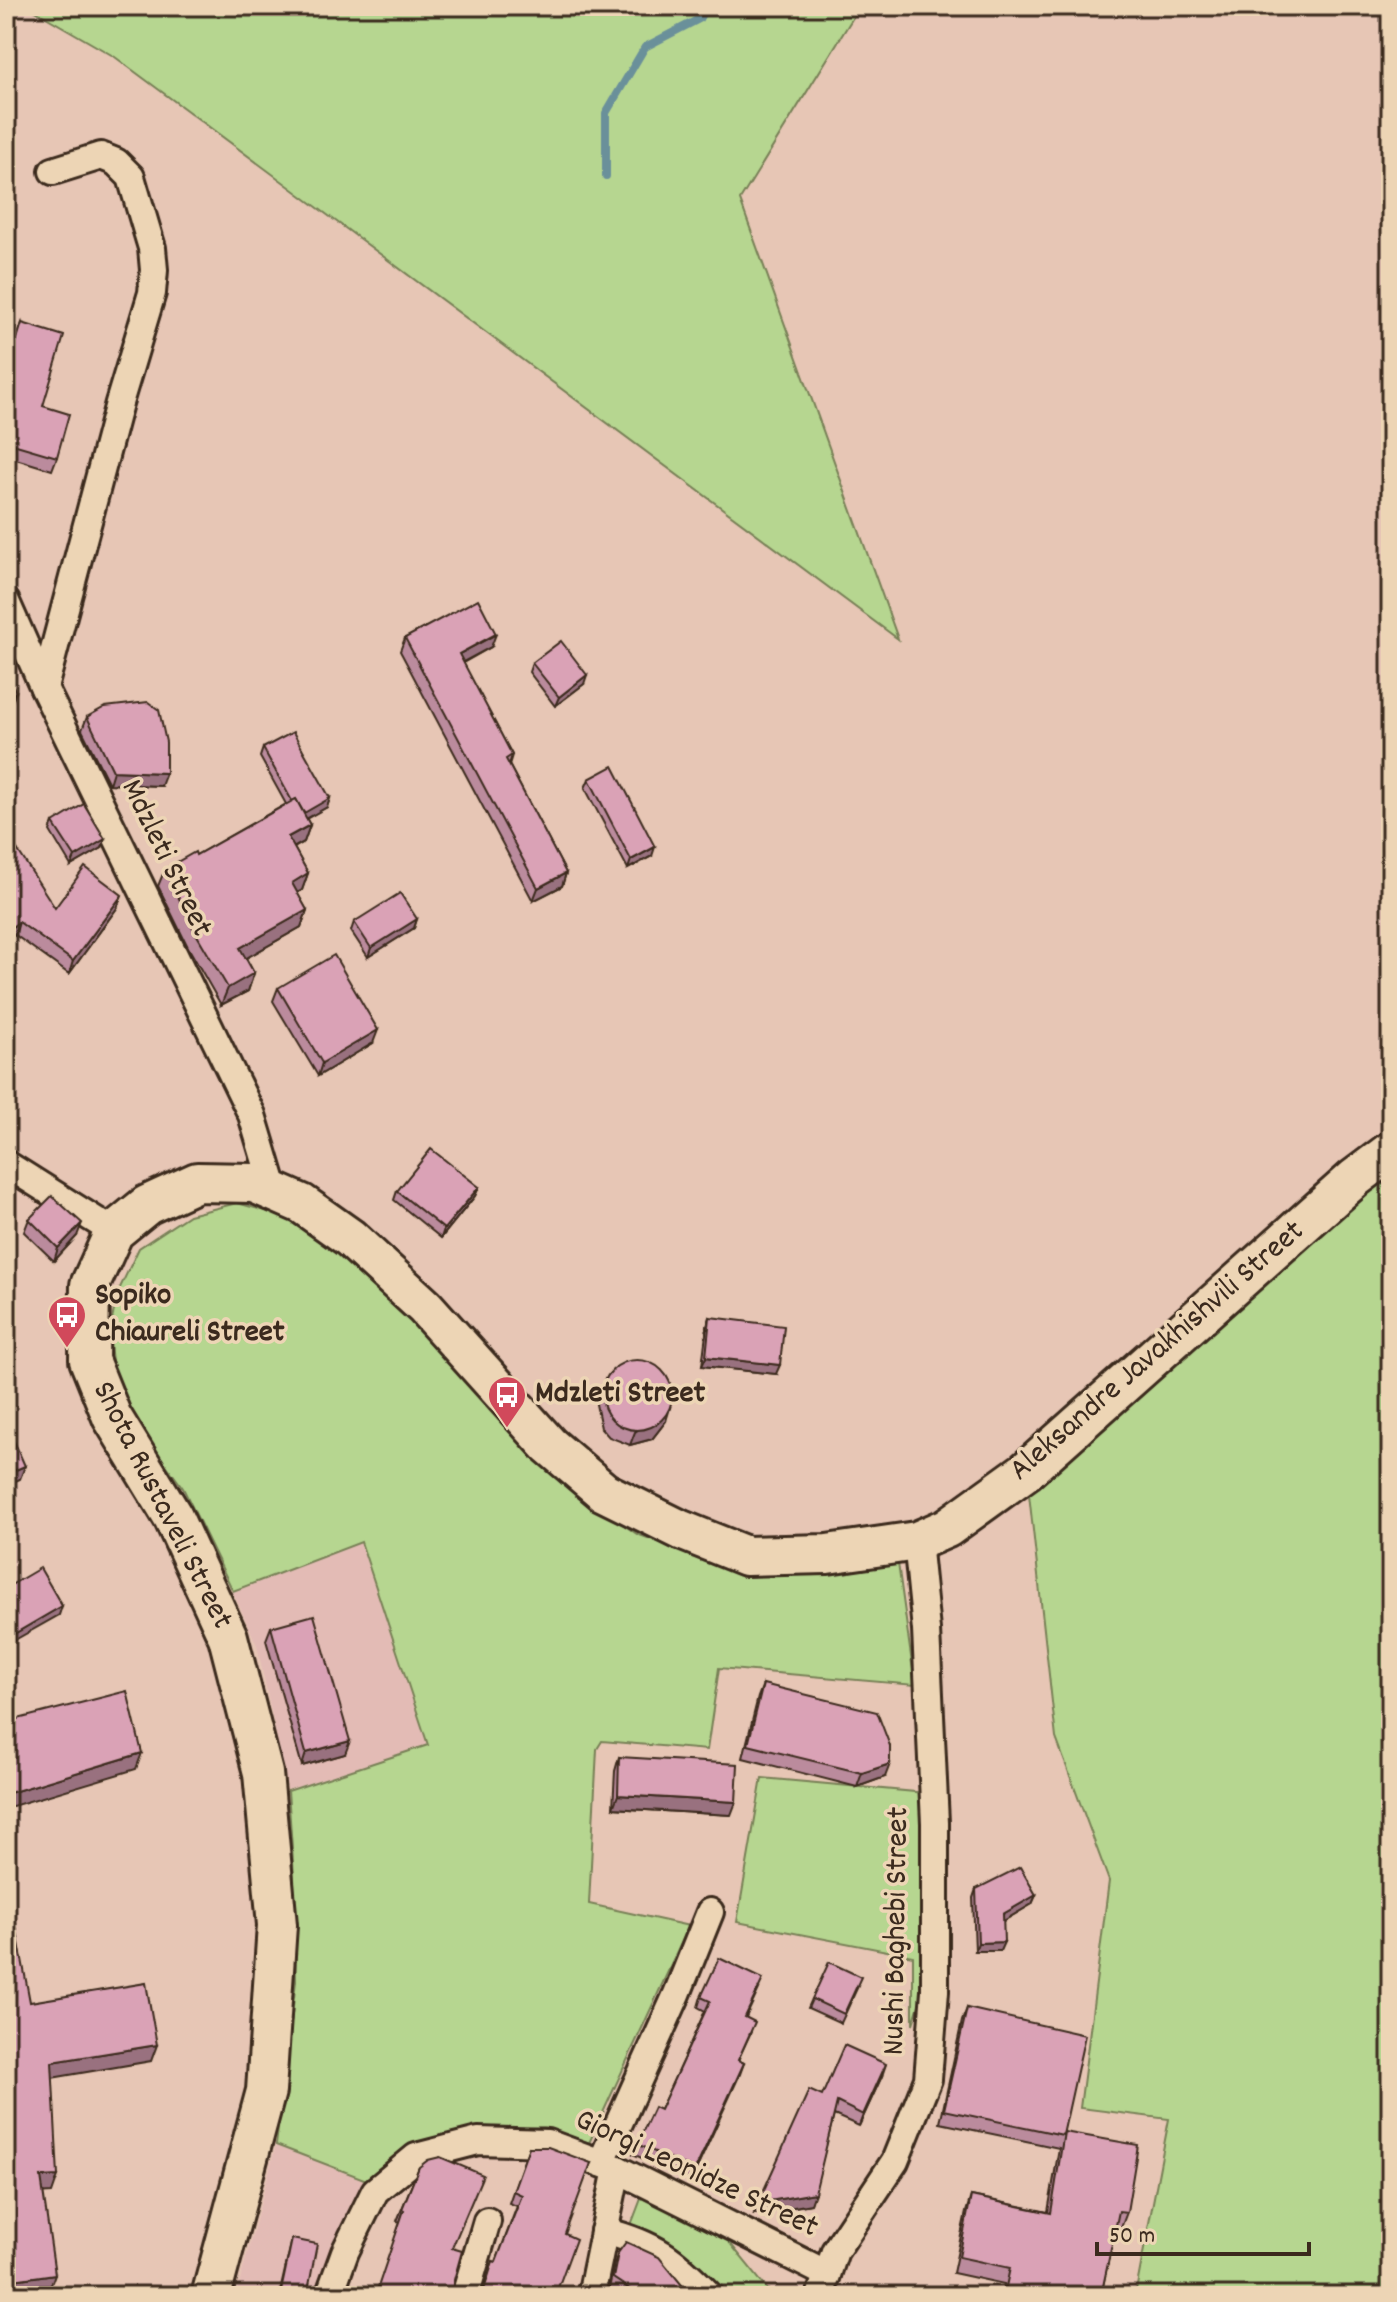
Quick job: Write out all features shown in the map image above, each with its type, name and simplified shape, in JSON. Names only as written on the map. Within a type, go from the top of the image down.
[{"type":"main road","name":"Aleksandre Javakhishvili Street","points":[[917,1541],[947,1528],[1026,1471],[1355,1178],[1391,1151]]},
{"type":"main road","name":"Shota Rustaveli Street","points":[[211,2296],[266,2091],[275,1910],[263,1773],[228,1637],[173,1517],[112,1417],[89,1360],[90,1285],[114,1232],[147,1205],[197,1182],[254,1183],[302,1204],[361,1248],[425,1307],[549,1445],[604,1492],[681,1530],[746,1556],[827,1554],[917,1541]]},
{"type":"street","points":[[44,688],[119,403],[152,293],[154,270],[152,248],[131,177],[116,162],[101,156],[53,171]]},
{"type":"street","name":"Mdzleti Street","points":[[6,602],[44,688],[252,1115],[275,1192]]},
{"type":"street","points":[[6,1164],[114,1232]]},
{"type":"street","name":"Nushi Baghebi Street","points":[[824,2285],[835,2251],[895,2161],[928,2079],[935,1991],[936,1851],[927,1645],[917,1541]]},
{"type":"street","points":[[591,2296],[604,2231],[609,2166],[710,1912]]},
{"type":"street","name":"Giorgi Leonidze Street","points":[[329,2296],[345,2252],[375,2191],[416,2157],[478,2141],[547,2143],[609,2166],[824,2285]]},
{"type":"street","points":[[465,2296],[487,2221]]},
{"type":"street","points":[[604,2231],[638,2239],[676,2262],[710,2296]]},
{"type":"shaded area","points":[[361,1541],[428,1745],[288,1791],[257,1645],[233,1592]]},
{"type":"shaded area","points":[[276,2145],[369,2181],[316,2296],[236,2296]]},
{"type":"green space","points":[[27,6],[860,6],[740,200],[898,639],[115,57]]},
{"type":"green space","points":[[1391,1151],[1391,2296],[1135,2296],[1169,2119],[1080,2108],[1109,1881],[1056,1738],[1028,1485]]},
{"type":"green space","points":[[237,1203],[291,1218],[355,1260],[409,1315],[552,1475],[637,1534],[711,1561],[897,1556],[915,1685],[719,1668],[707,1750],[602,1741],[597,1749],[589,1904],[689,1926],[589,2143],[544,2127],[472,2131],[369,2181],[276,2145],[296,1981],[288,1791],[428,1745],[361,1542],[233,1591],[183,1488],[143,1433],[115,1386],[109,1336],[117,1294],[139,1248],[189,1215]]},
{"type":"green space","points":[[762,1778],[926,1793],[923,1992],[913,2024],[913,1956],[737,1922]]},
{"type":"green space","points":[[644,2191],[725,2237],[773,2296],[720,2296],[680,2256],[631,2225]]},
{"type":"building","points":[[22,323],[64,336],[43,406],[69,414],[57,457],[6,442],[6,375]]},
{"type":"building","points":[[478,599],[496,634],[459,654],[512,755],[506,759],[566,873],[538,888],[405,638]]},
{"type":"building","points":[[561,641],[587,675],[559,697],[532,663]]},
{"type":"building","points":[[6,671],[16,692],[6,697]]},
{"type":"building","points":[[148,702],[159,710],[166,742],[166,773],[113,771],[87,717],[105,707]]},
{"type":"building","points":[[293,732],[330,798],[304,813],[296,799],[292,801],[263,748]]},
{"type":"building","points":[[613,766],[655,847],[631,860],[589,779]]},
{"type":"building","points":[[296,799],[310,825],[288,837],[308,873],[292,883],[307,910],[240,948],[254,973],[228,988],[194,930],[165,869]]},
{"type":"building","points":[[84,804],[105,839],[75,857],[53,823]]},
{"type":"building","points":[[15,846],[55,908],[85,867],[122,895],[73,961],[19,922],[6,931],[6,852]]},
{"type":"building","points":[[400,893],[417,919],[371,948],[354,922]]},
{"type":"building","points":[[334,955],[378,1030],[322,1063],[278,988]]},
{"type":"building","points":[[431,1149],[479,1187],[444,1229],[397,1191]]},
{"type":"building","points":[[52,1196],[82,1223],[58,1248],[29,1219]]},
{"type":"building","points":[[710,1317],[784,1326],[780,1365],[706,1357]]},
{"type":"building","points":[[630,1360],[644,1360],[666,1375],[672,1395],[670,1408],[662,1420],[644,1430],[630,1430],[608,1415],[602,1402],[602,1388],[617,1366]]},
{"type":"building","points":[[6,1423],[25,1466],[6,1474]]},
{"type":"building","points":[[6,1494],[14,1513],[6,1517]]},
{"type":"building","points":[[40,1568],[62,1606],[7,1638],[6,1588]]},
{"type":"building","points":[[314,1615],[350,1741],[306,1753],[271,1627]]},
{"type":"building","points":[[763,1684],[877,1712],[890,1746],[890,1764],[862,1773],[748,1745]]},
{"type":"building","points":[[127,1691],[142,1753],[6,1794],[6,1722]]},
{"type":"building","points":[[619,1757],[738,1764],[736,1802],[618,1795]]},
{"type":"building","points":[[1020,1867],[1036,1895],[1003,1914],[1004,1942],[978,1943],[976,1889]]},
{"type":"building","points":[[6,1873],[30,2002],[146,1983],[157,2045],[52,2062],[58,2176],[41,2177],[55,2274],[6,2281]]},
{"type":"building","points":[[719,1958],[763,1979],[745,2017],[755,2022],[738,2060],[744,2063],[695,2170],[637,2144],[654,2107],[660,2110],[710,2001],[701,1997]]},
{"type":"building","points":[[829,1962],[861,1977],[844,2014],[812,1999]]},
{"type":"building","points":[[967,2008],[1085,2035],[1063,2135],[944,2110]]},
{"type":"building","points":[[844,2045],[886,2064],[863,2115],[837,2102],[815,2193],[758,2203],[809,2090],[822,2096]]},
{"type":"building","points":[[1064,2132],[1138,2145],[1127,2212],[1119,2211],[1101,2296],[1004,2296],[1010,2268],[959,2257],[971,2196],[1051,2213]]},
{"type":"building","points":[[529,2147],[548,2147],[591,2163],[565,2234],[576,2239],[555,2296],[480,2296],[522,2195],[513,2191]]},
{"type":"building","points":[[440,2157],[483,2175],[452,2248],[462,2251],[454,2280],[454,2289],[459,2296],[375,2296],[402,2209],[419,2167],[428,2160]]},
{"type":"building","points":[[292,2239],[317,2244],[307,2296],[280,2296]]},
{"type":"building","points":[[626,2242],[659,2257],[691,2296],[635,2296],[637,2294],[613,2278],[618,2253]]},
{"type":"waterway","points":[[606,176],[606,113],[645,47],[699,19],[706,6]]},
{"type":"place","name":"Sopiko Chiaureli Street","points":[[67,1349]]},
{"type":"place","name":"Mdzleti Street","points":[[507,1429]]}]
